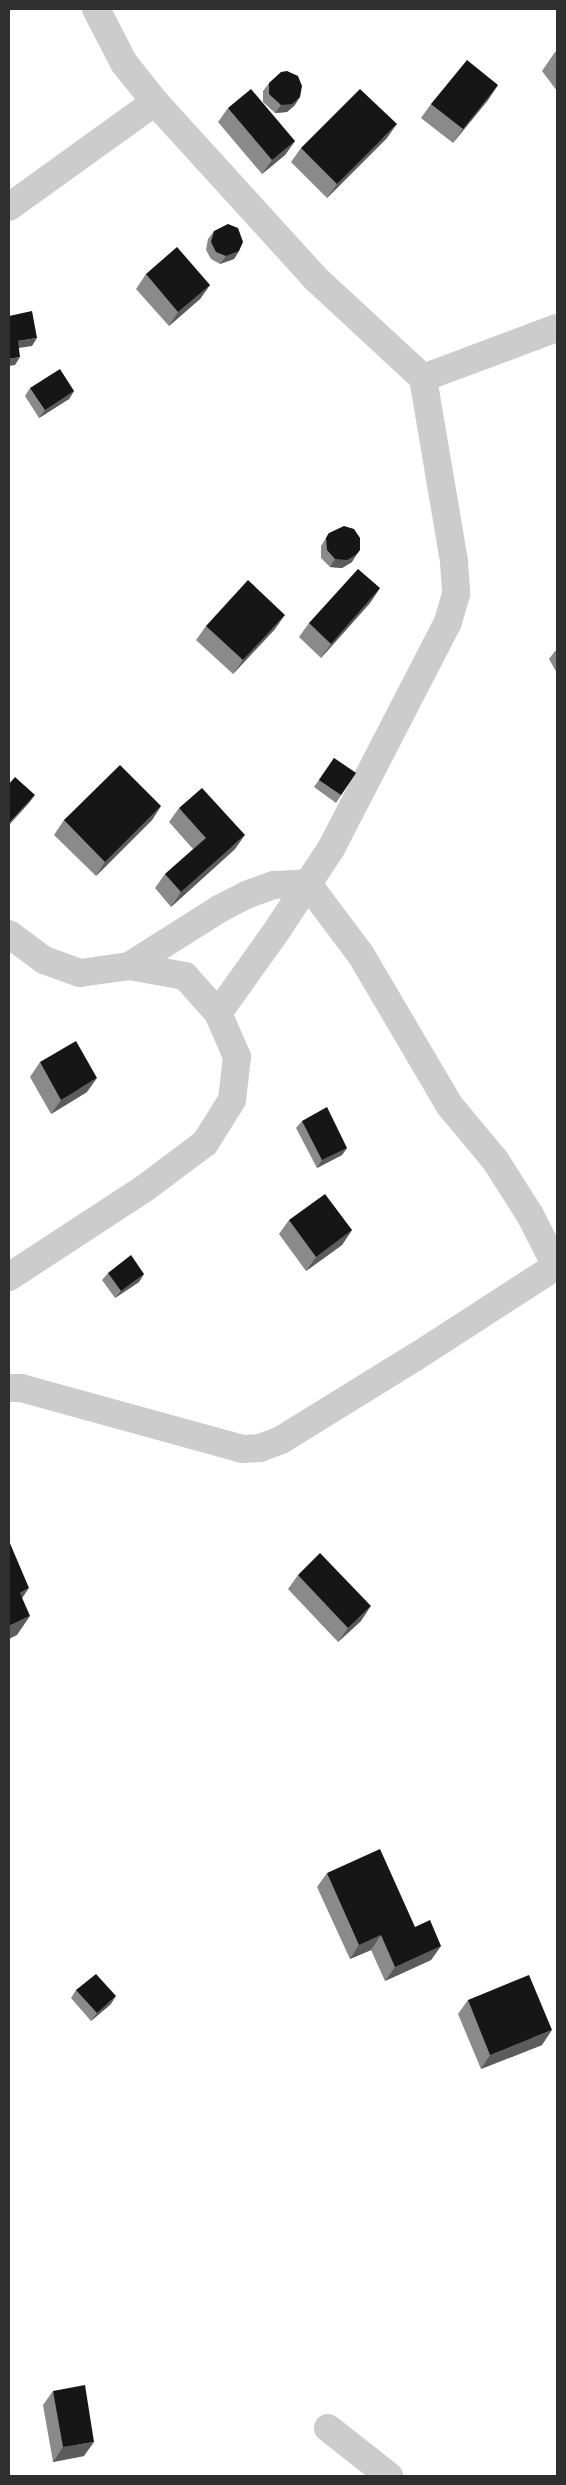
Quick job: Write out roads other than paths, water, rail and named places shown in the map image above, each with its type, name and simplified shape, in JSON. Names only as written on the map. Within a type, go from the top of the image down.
[{"type":"street","points":[[96,9],[124,63],[155,102],[315,278],[423,378],[454,562],[456,594],[444,631],[332,847],[218,1013]]},
{"type":"street","points":[[9,206],[155,102]]},
{"type":"street","points":[[423,378],[557,328]]},
{"type":"street","points":[[129,966],[219,909],[246,895],[274,885],[307,883]]},
{"type":"street","points":[[9,1388],[21,1388],[243,1449],[260,1448],[281,1440],[314,1420],[556,1267],[530,1215],[495,1160],[450,1106],[361,955],[307,883]]},
{"type":"street","points":[[9,934],[44,960],[80,973],[129,966],[185,976],[218,1013],[237,1057],[232,1100],[205,1143],[145,1188],[9,1277]]},
{"type":"street","points":[[328,2428],[389,2476]]}]
